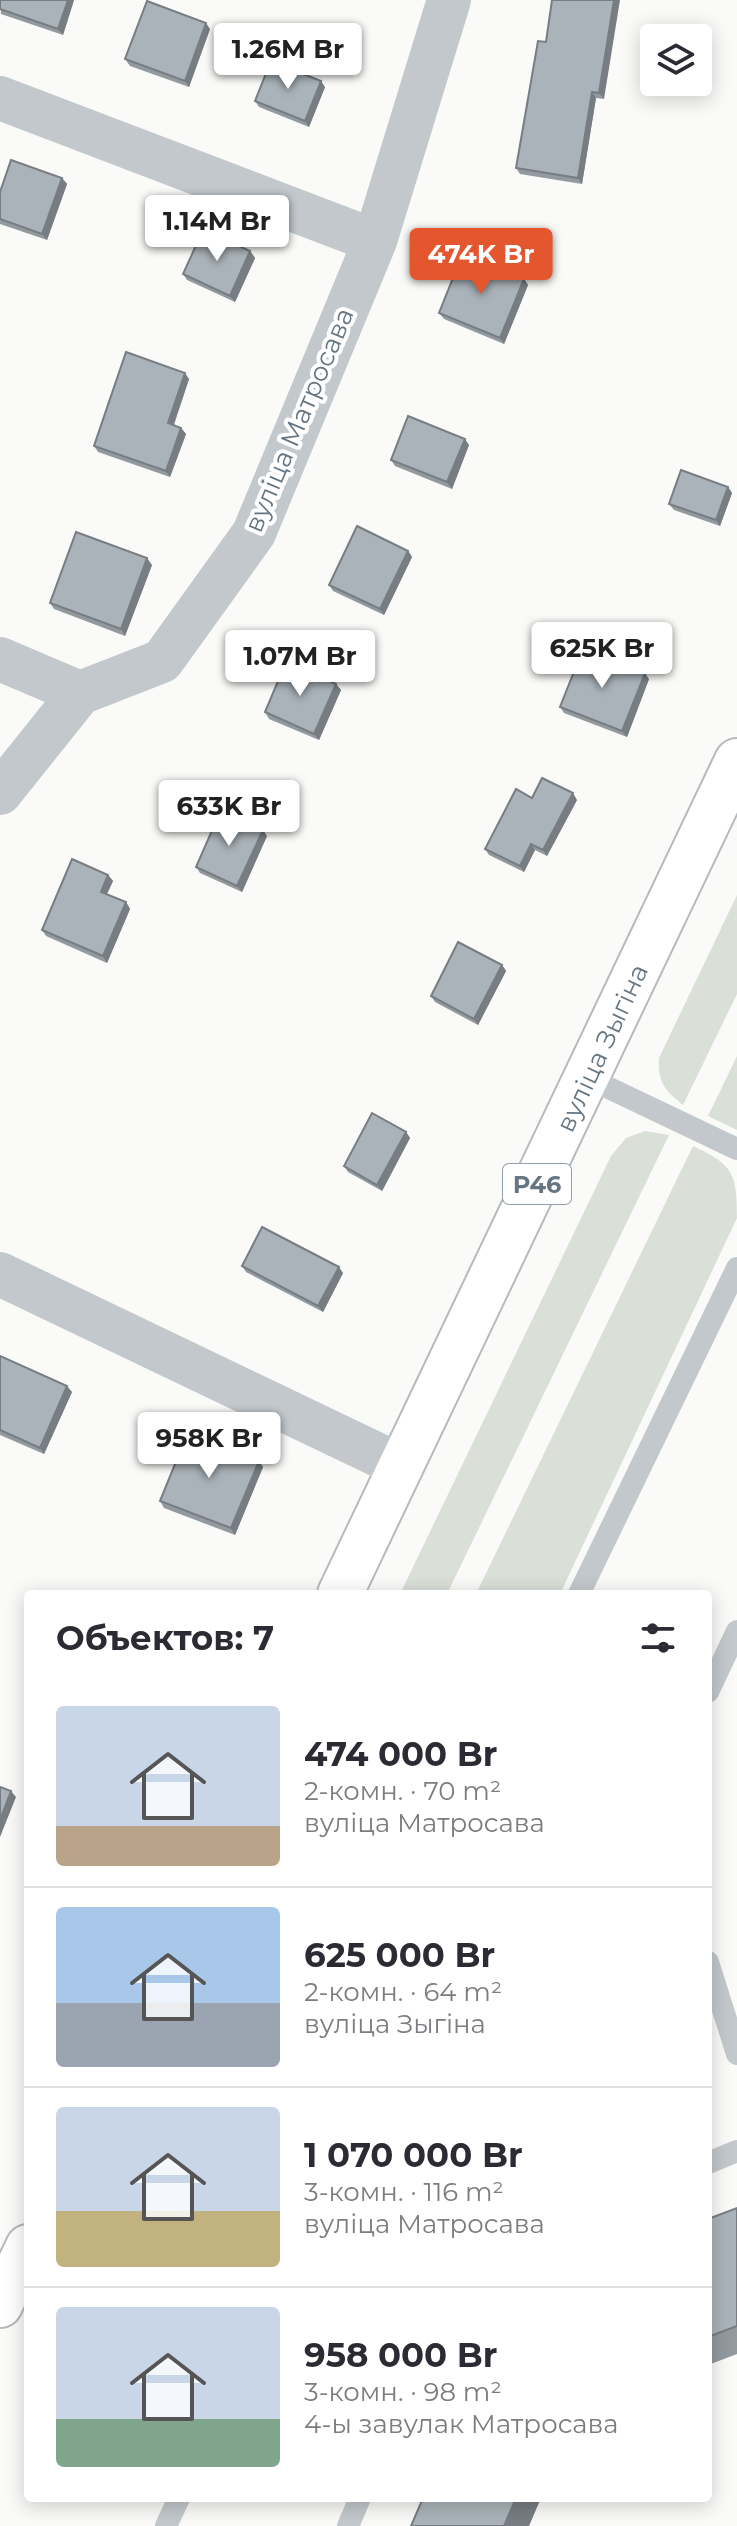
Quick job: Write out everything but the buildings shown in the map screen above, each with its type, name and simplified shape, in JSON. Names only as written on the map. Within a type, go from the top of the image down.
[{"type":"main road","name":"вуліца Зыгіна","points":[[342,1590],[735,767]]},
{"type":"main road","points":[[0,2305],[24,2255]]},
{"type":"street","name":"вуліца Матросава","points":[[80,693],[162,661],[254,533],[375,241],[449,0]]},
{"type":"street","points":[[0,98],[375,241]]},
{"type":"street","points":[[0,659],[80,693],[0,793]]},
{"type":"street","points":[[0,1274],[401,1466]]},
{"type":"lane","points":[[588,1078],[737,1149]]},
{"type":"lane","points":[[581,1590],[737,1268]]},
{"type":"lane","points":[[712,1682],[737,1631]]},
{"type":"lane","points":[[712,1975],[737,2054]]},
{"type":"lane","points":[[712,2161],[737,2151]]},
{"type":"lane","points":[[166,2526],[177,2502]]},
{"type":"lane","points":[[348,2526],[358,2502]]},
{"type":"shaded area","points":[[737,895],[737,994],[683,1105],[664,1085],[659,1058]]},
{"type":"shaded area","points":[[737,1056],[737,1130],[708,1116]]},
{"type":"shaded area","points":[[645,1131],[669,1135],[449,1590],[402,1590],[611,1156],[626,1138]]},
{"type":"shaded area","points":[[693,1146],[717,1159],[730,1173],[736,1191],[737,1218],[562,1590],[478,1590]]}]
